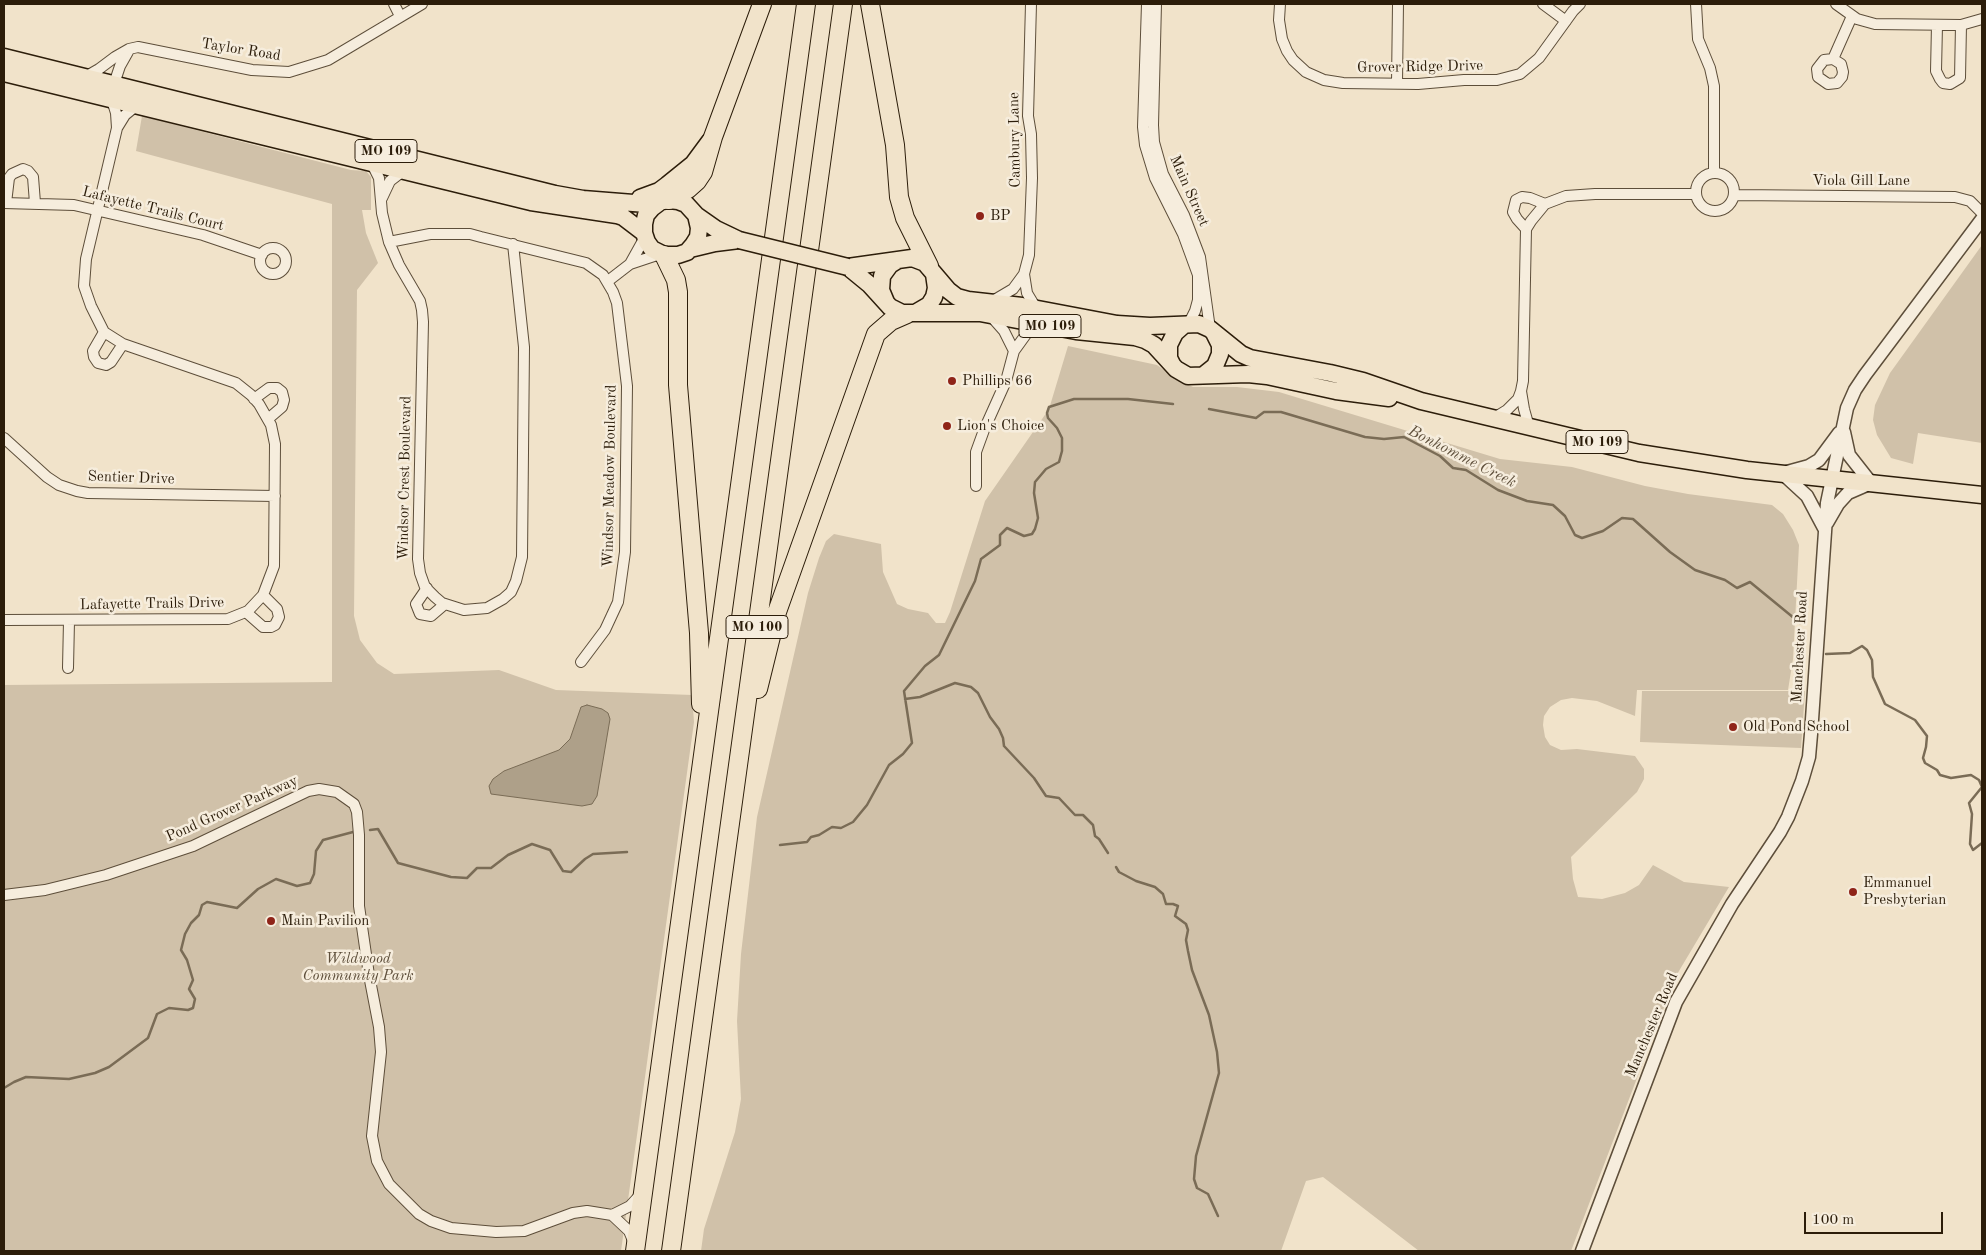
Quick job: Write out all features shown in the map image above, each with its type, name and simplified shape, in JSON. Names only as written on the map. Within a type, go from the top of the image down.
[{"type":"highway","points":[[664,201],[697,181],[707,162],[713,137],[762,4]]},
{"type":"highway","name":"MO 100","points":[[635,1249],[806,4]]},
{"type":"highway","name":"MO 100","points":[[671,1251],[843,4]]},
{"type":"highway","points":[[870,4],[895,145],[899,197],[905,218],[931,270]]},
{"type":"highway","points":[[662,255],[676,280],[678,292],[678,385],[699,633],[702,762]]},
{"type":"highway","points":[[741,744],[750,721],[777,612],[876,334],[891,321],[912,313]]},
{"type":"main road","name":"MO 109","points":[[4,57],[85,77],[136,106],[532,202],[624,217],[644,235],[652,249],[662,255],[678,255],[690,248],[715,242],[738,240]]},
{"type":"main road","points":[[4,73],[90,94],[104,90],[113,92]]},
{"type":"main road","name":"MO 109","points":[[113,92],[555,194],[583,199],[646,204],[678,201],[686,204],[696,215],[716,229],[738,240],[848,267],[903,258],[917,259],[931,270],[957,297],[1050,326],[1145,340],[1154,345],[1180,372],[1188,376],[1234,373],[1267,376],[1336,391],[1421,402],[1680,460],[1831,480],[1982,495]]},
{"type":"main road","points":[[622,202],[659,191],[693,164],[713,137]]},
{"type":"main road","points":[[644,235],[646,215],[652,208],[664,201]]},
{"type":"main road","points":[[690,248],[696,241],[699,232],[699,223],[696,215]]},
{"type":"main road","points":[[887,303],[881,290],[882,276],[890,265],[903,258]]},
{"type":"main road","name":"MO 109","points":[[848,267],[870,285],[894,310],[912,313],[990,308],[1036,308],[1117,324],[1199,324],[1212,331],[1241,354],[1250,358],[1346,377],[1421,402]]},
{"type":"main road","points":[[912,313],[929,305],[934,297],[936,288],[931,270]]},
{"type":"main road","points":[[1173,366],[1169,358],[1169,345],[1175,333],[1186,325]]},
{"type":"main road","points":[[1205,374],[1215,366],[1220,354],[1218,341],[1212,331]]},
{"type":"street","points":[[394,4],[400,16]]},
{"type":"street","name":"Taylor Road","points":[[129,49],[138,47],[252,70],[289,72],[328,60],[422,4]]},
{"type":"street","name":"Cambury Lane","points":[[1031,4],[1028,116],[1031,134],[1032,178],[1030,239],[1024,274],[1027,293],[1036,308]]},
{"type":"street","name":"Main Street","points":[[1146,4],[1143,126],[1145,144],[1155,178],[1183,234],[1198,276],[1198,300],[1195,311],[1186,325]]},
{"type":"street","name":"Main Street","points":[[1156,4],[1154,142],[1163,174],[1184,215],[1200,257],[1212,331]]},
{"type":"street","name":"Grover Ridge Drive","points":[[1280,4],[1279,20],[1282,39],[1287,51],[1293,60],[1316,78],[1343,83],[1418,84],[1464,80],[1496,80],[1510,77],[1531,67],[1580,4]]},
{"type":"street","points":[[1397,83],[1398,4]]},
{"type":"street","points":[[1543,4],[1566,21]]},
{"type":"street","points":[[1696,4],[1698,39],[1710,68],[1714,86],[1714,173]]},
{"type":"street","points":[[1836,4],[1852,16],[1874,24],[1961,25],[1982,19]]},
{"type":"street","points":[[1834,59],[1852,16]]},
{"type":"street","points":[[1937,25],[1936,71],[1943,83],[1950,84],[1960,78],[1961,25]]},
{"type":"street","points":[[85,77],[129,49]]},
{"type":"street","points":[[123,344],[112,362],[106,365],[98,363],[94,357],[93,350],[104,332],[91,306],[84,286],[86,259],[117,128],[113,92],[120,66],[129,49]]},
{"type":"street","points":[[117,128],[125,115],[136,106]]},
{"type":"street","name":"Windsor Crest Boulevard","points":[[372,164],[378,178],[382,198],[382,212],[389,242],[399,265],[420,301],[422,310],[418,559],[420,573],[427,588],[444,604]]},
{"type":"street","points":[[5,203],[9,178],[12,174],[23,169],[34,177],[35,203]]},
{"type":"street","points":[[382,198],[390,181],[403,171]]},
{"type":"street","points":[[1714,173],[1729,179],[1734,195],[1728,205],[1718,211],[1712,211],[1701,205],[1696,194],[1699,182],[1714,173]]},
{"type":"street","points":[[1494,418],[1507,410],[1518,399],[1521,391],[1523,381],[1526,229],[1545,204],[1566,196],[1595,194],[1696,194]]},
{"type":"street","name":"Viola Gill Lane","points":[[1734,195],[1955,196],[1970,201],[1982,213]]},
{"type":"street","points":[[1526,229],[1516,219],[1513,212],[1516,200],[1522,197],[1530,198],[1545,204]]},
{"type":"street","name":"Lafayette Trails Court","points":[[5,203],[74,205],[97,209],[203,236],[262,255]]},
{"type":"street","name":"Manchester Road","points":[[1582,1251],[1676,1002],[1732,904],[1780,832],[1795,800],[1808,757],[1824,528],[1831,480],[1847,408],[1855,390],[1865,375],[1982,219]]},
{"type":"street","name":"Windsor Meadow Boulevard","points":[[389,242],[430,234],[470,234],[586,263],[596,269],[608,281],[617,303],[626,374],[626,552],[618,602],[605,630],[581,662]]},
{"type":"street","points":[[630,264],[644,235]]},
{"type":"street","points":[[427,588],[416,604],[420,614],[431,616],[444,604],[464,610],[487,608],[496,604],[511,592],[520,571],[522,557],[524,347],[514,244]]},
{"type":"street","points":[[608,281],[630,264],[662,255]]},
{"type":"street","points":[[1014,351],[990,308],[1013,289],[1024,274]]},
{"type":"street","points":[[976,486],[976,452],[1006,381],[1014,351],[1027,333],[1050,326]]},
{"type":"street","name":"Lafayette Trails Drive","points":[[4,620],[228,619],[246,612],[262,595],[274,566],[275,444],[268,419],[254,399],[236,383],[123,344],[104,332]]},
{"type":"street","points":[[254,399],[269,388],[277,388],[282,392],[284,400],[282,407],[268,419]]},
{"type":"street","points":[[1521,391],[1529,427]]},
{"type":"street","points":[[1782,474],[1809,466],[1819,460],[1843,427]]},
{"type":"street","points":[[1824,528],[1842,499],[1848,493],[1872,483],[1849,455],[1843,427]]},
{"type":"street","name":"Sentier Drive","points":[[4,438],[47,477],[59,485],[77,491],[88,493],[275,496]]},
{"type":"street","points":[[1782,474],[1807,496],[1824,528]]},
{"type":"street","points":[[246,612],[263,628],[271,628],[275,625],[279,617],[277,609],[262,595]]},
{"type":"street","points":[[68,668],[69,621]]},
{"type":"street","name":"Pond Grover Parkway","points":[[4,895],[45,890],[106,875],[193,846],[308,791],[319,789],[337,792],[354,804],[357,812],[359,835],[359,906],[369,975],[380,1028],[372,1136],[378,1161],[388,1184],[419,1214],[430,1221],[451,1228],[496,1232],[524,1230],[581,1212],[612,1215]]},
{"type":"street","points":[[635,1249],[629,1231],[612,1215],[630,1206],[643,1192]]},
{"type":"green space","name":"Wildwood Community Park","points":[[142,116],[351,170],[366,171],[371,177],[371,210],[362,210],[366,233],[378,263],[357,290],[354,616],[360,640],[377,663],[394,674],[499,670],[556,690],[692,695],[694,722],[621,1251],[4,1251],[4,685],[332,682],[332,204],[136,151]]},
{"type":"green space","points":[[1982,245],[1982,443],[1918,433],[1913,464],[1891,458],[1877,435],[1873,420],[1875,405],[1890,373]]},
{"type":"green space","points":[[1068,346],[1157,365],[1175,378],[1193,387],[1237,387],[1279,392],[1500,459],[1572,467],[1645,486],[1688,494],[1772,505],[1783,514],[1793,530],[1799,545],[1793,659],[1788,690],[1637,690],[1635,716],[1597,701],[1572,698],[1561,700],[1550,707],[1544,716],[1545,737],[1550,745],[1561,750],[1577,749],[1635,756],[1644,769],[1644,779],[1637,792],[1571,857],[1573,879],[1578,897],[1602,899],[1625,893],[1639,885],[1653,865],[1684,882],[1729,887],[1676,976],[1571,1251],[1419,1251],[1323,1177],[1306,1181],[1281,1251],[701,1251],[704,1229],[735,1132],[741,1099],[737,1021],[741,954],[757,817],[808,593],[819,558],[826,541],[834,534],[881,544],[883,572],[897,604],[908,609],[928,613],[936,623],[945,623],[985,501],[1049,409]]},
{"type":"green space","points":[[1642,691],[1805,691],[1801,748],[1640,742]]},
{"type":"shaded area","points":[[587,705],[602,709],[608,713],[610,719],[597,796],[592,804],[582,806],[491,794],[489,786],[493,779],[504,771],[559,750],[570,739],[581,707]]},
{"type":"waterway","name":"Bonhomme Creek","points":[[780,845],[807,842],[811,837],[819,835],[832,827],[841,828],[853,822],[867,805],[889,765],[903,754],[912,743],[904,691],[925,666],[939,655],[975,581],[981,559],[1000,545],[1000,535],[1007,528],[1024,536],[1032,534],[1035,529],[1038,518],[1034,493],[1035,482],[1046,469],[1059,462],[1062,451],[1062,438],[1057,428],[1048,418],[1049,407],[1074,399],[1128,399],[1173,404]]},
{"type":"waterway","name":"Bonhomme Creek","points":[[1209,409],[1256,418],[1264,412],[1281,412],[1365,437],[1384,439],[1404,437],[1440,456],[1453,468],[1466,470],[1498,490],[1527,501],[1553,505],[1565,516],[1575,535],[1582,538],[1603,531],[1622,518],[1633,519],[1670,552],[1695,570],[1725,580],[1737,588],[1750,582],[1800,623]]},
{"type":"waterway","name":"Bonhomme Creek","points":[[1826,654],[1850,653],[1862,646],[1867,650],[1872,660],[1873,677],[1885,704],[1915,720],[1927,736],[1923,758],[1925,763],[1937,770],[1940,775],[1951,778],[1971,775],[1979,780],[1982,787],[1969,803],[1972,814],[1970,844],[1973,850],[1982,843]]},
{"type":"waterway","points":[[905,699],[920,697],[955,683],[971,687],[978,693],[990,717],[999,729],[1004,746],[1034,778],[1046,796],[1059,798],[1075,815],[1083,815],[1093,825],[1095,836],[1108,853]]},
{"type":"waterway","name":"Bonhomme Creek","points":[[370,830],[378,829],[398,863],[451,877],[467,878],[477,868],[491,868],[508,855],[532,844],[550,850],[563,871],[571,872],[593,854],[627,852]]},
{"type":"waterway","name":"Bonhomme Creek","points":[[4,1088],[26,1077],[69,1079],[95,1073],[109,1067],[148,1038],[157,1014],[169,1008],[188,1010],[193,1008],[195,999],[189,989],[193,980],[187,960],[181,950],[185,934],[191,923],[199,915],[202,905],[207,902],[237,908],[258,889],[276,879],[297,886],[310,883],[314,874],[316,851],[323,840],[353,832]]},
{"type":"waterway","points":[[1116,867],[1119,872],[1136,881],[1155,887],[1163,894],[1166,904],[1178,906],[1175,916],[1186,924],[1188,930],[1186,940],[1192,970],[1209,1015],[1217,1052],[1219,1073],[1196,1156],[1194,1179],[1197,1188],[1208,1194],[1218,1216]]},
{"type":"place","name":"BP","points":[[980,216]]},
{"type":"place","name":"Phillips 66","points":[[952,381]]},
{"type":"place","name":"Lion's Choice","points":[[947,426]]},
{"type":"place","name":"Old Pond School","points":[[1733,727]]},
{"type":"place","name":"Emmanuel Presbyterian","points":[[1853,892]]},
{"type":"place","name":"Main Pavilion","points":[[271,921]]}]
